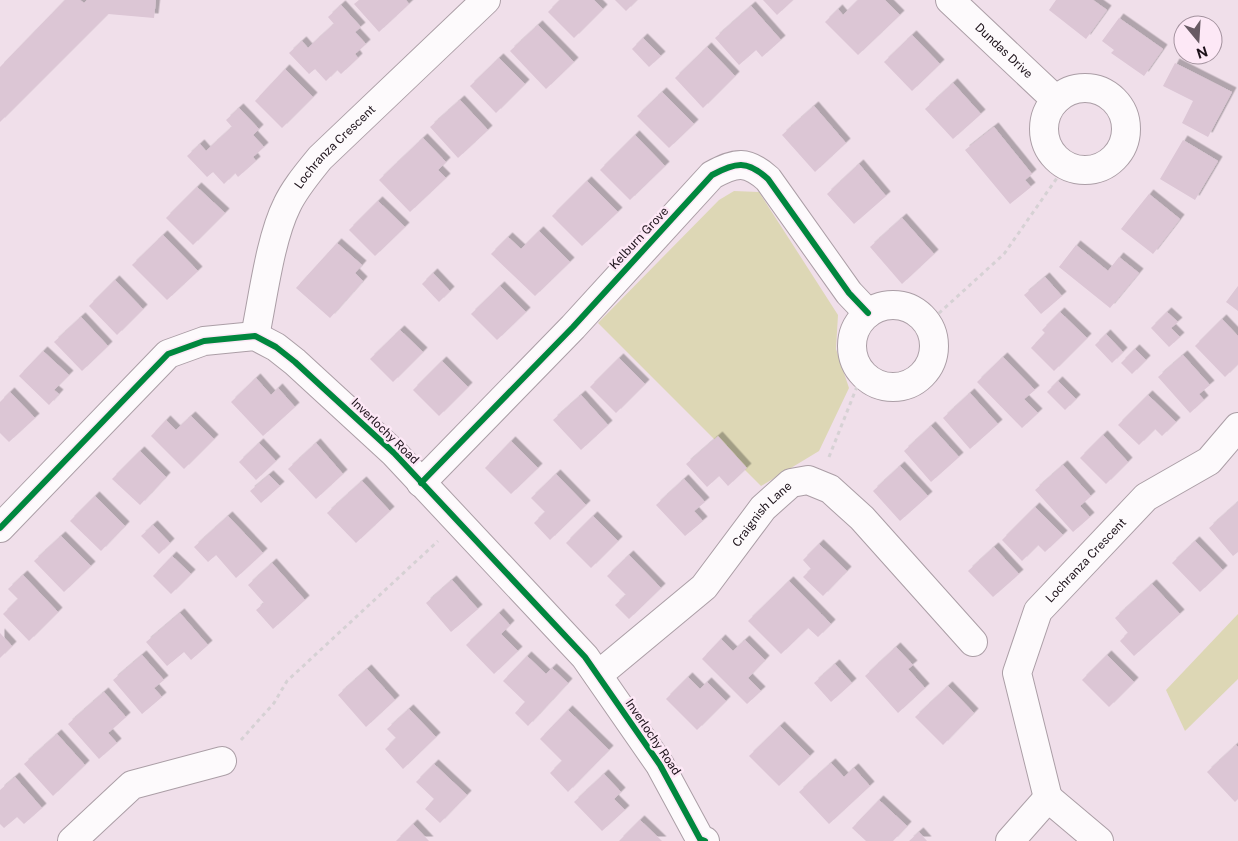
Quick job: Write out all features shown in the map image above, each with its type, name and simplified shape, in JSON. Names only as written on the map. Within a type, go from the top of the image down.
[{"type":"street","name":"Lochranza Crescent","points":[[255,336],[278,231],[286,206],[299,184],[320,158],[486,0]]},
{"type":"street","name":"Dundas Drive","points":[[950,0],[1056,100]]},
{"type":"street","points":[[1086,87],[1099,90],[1116,101],[1126,118],[1127,132],[1124,145],[1116,156],[1105,164],[1092,169],[1079,169],[1066,165],[1055,156],[1047,145],[1044,132],[1046,118],[1056,100],[1073,90],[1086,87]]},
{"type":"street","name":"Kelburn Grove","points":[[421,483],[573,327],[712,175],[731,164],[755,167],[768,179],[850,294],[868,313]]},
{"type":"street","points":[[900,306],[918,314],[927,324],[933,343],[931,362],[924,374],[913,382],[900,387],[886,387],[873,383],[862,374],[855,363],[851,349],[853,336],[859,323],[868,313],[880,307],[900,306]]},
{"type":"street","name":"Inverlochy Road","points":[[255,336],[276,347],[295,362],[394,453],[585,657],[660,764],[700,839],[705,841]]},
{"type":"street","points":[[0,528],[168,354],[204,340],[255,336]]},
{"type":"street","name":"Lochranza Crescent","points":[[1048,798],[1018,674],[1038,611],[1146,497],[1209,461],[1238,427]]},
{"type":"street","name":"Craignish Lane","points":[[598,676],[704,587],[763,508],[791,484],[808,480],[818,484]]},
{"type":"street","points":[[818,484],[830,489],[862,518],[973,642]]},
{"type":"street","points":[[72,841],[132,785],[222,762]]},
{"type":"street","points":[[1010,841],[1048,798],[1099,841]]},
{"type":"path","points":[[927,324],[1004,254],[1066,165]]},
{"type":"path","points":[[818,484],[862,374]]},
{"type":"path","points":[[222,762],[274,704],[287,680],[459,522]]},
{"type":"shaded area","points":[[734,191],[759,192],[838,315],[836,349],[849,388],[819,451],[761,486],[598,323],[719,200]]},
{"type":"shaded area","points":[[1238,614],[1238,679],[1185,731],[1166,690]]},
{"type":"building","points":[[65,0],[80,0],[84,3],[87,0],[156,0],[154,18],[108,14],[0,122],[0,67]]},
{"type":"building","points":[[359,0],[406,0],[409,4],[379,32],[354,4]]},
{"type":"building","points":[[560,0],[594,0],[603,9],[574,38],[548,12]]},
{"type":"building","points":[[615,0],[637,0],[626,11]]},
{"type":"building","points":[[763,0],[793,0],[777,15]]},
{"type":"building","points":[[858,0],[885,0],[900,15],[858,55],[825,22],[838,9],[843,15]]},
{"type":"building","points":[[1056,0],[1093,0],[1107,10],[1086,39],[1049,10]]},
{"type":"building","points":[[341,5],[361,27],[355,32],[366,44],[355,54],[358,58],[341,74],[337,70],[326,81],[315,69],[309,74],[289,53],[302,41],[308,48],[334,24],[328,17]]},
{"type":"building","points":[[751,6],[781,40],[762,57],[756,50],[739,65],[715,38]]},
{"type":"building","points":[[1119,18],[1163,49],[1144,76],[1111,53],[1114,50],[1102,41]]},
{"type":"building","points":[[538,25],[574,62],[546,89],[510,51]]},
{"type":"building","points":[[912,35],[940,64],[912,91],[884,62]]},
{"type":"building","points":[[643,38],[661,56],[649,67],[632,49]]},
{"type":"building","points":[[707,47],[735,76],[703,108],[675,78]]},
{"type":"building","points":[[499,58],[525,84],[496,113],[470,86]]},
{"type":"building","points":[[1174,65],[1179,65],[1232,92],[1208,137],[1182,123],[1193,101],[1163,86]]},
{"type":"building","points":[[285,69],[313,97],[282,128],[255,101]]},
{"type":"building","points":[[953,83],[981,114],[953,139],[925,109]]},
{"type":"building","points":[[662,92],[694,124],[669,148],[637,116]]},
{"type":"building","points":[[460,100],[488,130],[458,158],[430,127]]},
{"type":"building","points":[[814,106],[846,143],[815,172],[782,135]]},
{"type":"building","points":[[239,108],[259,129],[253,135],[264,147],[253,157],[256,161],[238,177],[235,173],[224,184],[213,172],[207,177],[187,156],[200,144],[206,151],[232,127],[226,120]]},
{"type":"building","points":[[994,127],[1032,174],[1025,180],[1031,187],[1010,204],[965,150]]},
{"type":"building","points":[[635,135],[665,166],[630,200],[600,170]]},
{"type":"building","points":[[423,138],[446,162],[438,170],[446,178],[410,212],[379,180]]},
{"type":"building","points":[[1183,140],[1218,161],[1195,200],[1160,179]]},
{"type":"building","points":[[859,164],[886,196],[854,224],[827,194]]},
{"type":"building","points":[[587,181],[618,212],[582,246],[552,216]]},
{"type":"building","points":[[197,187],[225,213],[193,245],[166,218]]},
{"type":"building","points":[[1149,194],[1180,219],[1153,254],[1121,229]]},
{"type":"building","points":[[378,201],[405,227],[375,256],[349,230]]},
{"type":"building","points":[[902,218],[934,254],[902,284],[870,247]]},
{"type":"building","points":[[539,231],[570,262],[535,296],[491,254],[508,237],[521,249]]},
{"type":"building","points":[[163,235],[198,271],[167,300],[132,265]]},
{"type":"building","points":[[337,243],[362,265],[355,273],[363,281],[330,318],[296,288]]},
{"type":"building","points":[[1076,245],[1108,271],[1119,257],[1139,273],[1110,308],[1059,267]]},
{"type":"building","points":[[433,273],[450,291],[439,302],[422,284]]},
{"type":"building","points":[[1045,277],[1062,296],[1041,314],[1024,295]]},
{"type":"building","points":[[115,280],[143,309],[117,335],[89,306]]},
{"type":"building","points":[[500,286],[526,312],[497,340],[471,314]]},
{"type":"building","points":[[1238,286],[1238,311],[1226,302]]},
{"type":"building","points":[[1060,312],[1087,338],[1054,371],[1031,348],[1045,333],[1042,330]]},
{"type":"building","points":[[1167,312],[1178,322],[1171,328],[1180,337],[1169,347],[1151,328]]},
{"type":"building","points":[[81,317],[108,346],[82,371],[54,342]]},
{"type":"building","points":[[1222,319],[1238,336],[1238,364],[1225,377],[1195,346]]},
{"type":"building","points":[[400,330],[423,352],[393,382],[370,359]]},
{"type":"building","points":[[1106,334],[1123,352],[1112,363],[1095,345]]},
{"type":"building","points":[[1135,349],[1146,360],[1132,374],[1121,363]]},
{"type":"building","points":[[43,351],[69,375],[54,390],[59,394],[49,405],[19,376]]},
{"type":"building","points":[[1183,355],[1210,385],[1199,394],[1204,400],[1190,413],[1158,377]]},
{"type":"building","points":[[1003,357],[1035,390],[1024,399],[1038,413],[1022,428],[977,382]]},
{"type":"building","points":[[619,358],[645,384],[616,413],[590,387]]},
{"type":"building","points":[[442,361],[468,387],[439,416],[413,390]]},
{"type":"building","points":[[256,378],[271,395],[278,388],[295,407],[263,436],[231,402]]},
{"type":"building","points":[[1058,381],[1076,399],[1065,410],[1047,392]]},
{"type":"building","points":[[10,392],[35,418],[9,442],[0,433],[0,402]]},
{"type":"building","points":[[970,393],[998,424],[970,449],[943,418]]},
{"type":"building","points":[[581,395],[608,425],[581,450],[553,420]]},
{"type":"building","points":[[1148,395],[1176,422],[1162,436],[1155,429],[1139,445],[1118,425]]},
{"type":"building","points":[[191,416],[214,439],[184,469],[151,436],[166,420],[176,430]]},
{"type":"building","points":[[931,426],[959,457],[931,482],[904,451]]},
{"type":"building","points":[[1103,435],[1128,462],[1106,484],[1080,458]]},
{"type":"building","points":[[718,436],[747,468],[728,486],[719,476],[707,487],[686,464]]},
{"type":"building","points":[[511,441],[538,468],[511,494],[485,468]]},
{"type":"building","points":[[259,443],[276,461],[256,480],[239,462]]},
{"type":"building","points":[[316,443],[343,474],[316,499],[288,469]]},
{"type":"building","points":[[140,451],[166,477],[140,505],[112,479]]},
{"type":"building","points":[[1063,465],[1091,496],[1080,506],[1090,517],[1073,532],[1035,490]]},
{"type":"building","points":[[900,466],[928,496],[900,521],[873,491]]},
{"type":"building","points":[[556,474],[586,505],[550,540],[534,523],[545,512],[531,498]]},
{"type":"building","points":[[269,475],[280,486],[261,503],[250,491]]},
{"type":"building","points":[[684,479],[705,502],[694,511],[703,521],[685,536],[656,505]]},
{"type":"building","points":[[362,481],[390,511],[356,543],[327,513]]},
{"type":"building","points":[[95,496],[125,526],[101,551],[70,521]]},
{"type":"building","points":[[1238,502],[1238,552],[1233,556],[1209,528]]},
{"type":"building","points":[[1035,507],[1063,535],[1045,552],[1038,545],[1022,561],[1002,540]]},
{"type":"building","points":[[228,516],[263,553],[236,578],[216,555],[208,562],[194,547]]},
{"type":"building","points":[[593,516],[618,541],[591,568],[566,543]]},
{"type":"building","points":[[153,525],[170,543],[159,554],[141,536]]},
{"type":"building","points":[[61,536],[91,566],[64,592],[34,561]]},
{"type":"building","points":[[1195,541],[1223,570],[1200,592],[1172,563]]},
{"type":"building","points":[[819,544],[847,571],[823,596],[803,577],[811,569],[803,560]]},
{"type":"building","points":[[994,547],[1019,574],[993,597],[968,571]]},
{"type":"building","points":[[629,555],[661,588],[629,619],[615,605],[626,595],[607,576]]},
{"type":"building","points":[[172,556],[191,574],[171,594],[153,576]]},
{"type":"building","points":[[272,563],[305,600],[273,629],[256,610],[264,603],[248,585]]},
{"type":"building","points":[[23,575],[58,612],[29,641],[3,614],[18,599],[8,589]]},
{"type":"building","points":[[452,580],[478,609],[451,632],[426,603]]},
{"type":"building","points":[[789,581],[831,624],[818,637],[808,628],[781,654],[748,621]]},
{"type":"building","points":[[1152,584],[1180,614],[1134,656],[1120,641],[1128,633],[1115,618]]},
{"type":"building","points":[[180,613],[208,645],[191,660],[184,652],[167,666],[146,642]]},
{"type":"building","points":[[499,613],[510,625],[501,634],[518,651],[494,674],[466,645]]},
{"type":"building","points":[[0,633],[12,646],[0,658]]},
{"type":"building","points":[[721,639],[733,651],[745,640],[765,660],[748,678],[761,691],[747,704],[702,659]]},
{"type":"building","points":[[896,647],[913,665],[908,669],[925,688],[898,713],[865,676]]},
{"type":"building","points":[[142,655],[164,680],[154,688],[162,697],[142,714],[113,680]]},
{"type":"building","points":[[1107,655],[1134,682],[1109,707],[1082,680]]},
{"type":"building","points":[[527,656],[546,674],[552,668],[568,683],[528,726],[515,713],[525,702],[503,681]]},
{"type":"building","points":[[835,664],[852,683],[831,702],[814,683]]},
{"type":"building","points":[[367,669],[395,700],[366,727],[338,695]]},
{"type":"building","points":[[688,677],[700,689],[707,682],[726,701],[697,730],[666,699]]},
{"type":"building","points":[[948,686],[974,713],[943,745],[915,717]]},
{"type":"building","points":[[104,692],[126,717],[108,733],[117,743],[99,759],[68,724]]},
{"type":"building","points":[[409,709],[436,737],[403,769],[385,749],[396,738],[387,729]]},
{"type":"building","points":[[568,710],[609,750],[568,792],[550,773],[562,761],[540,739]]},
{"type":"building","points":[[780,726],[810,756],[779,786],[749,756]]},
{"type":"building","points":[[57,734],[85,765],[53,796],[24,764]]},
{"type":"building","points":[[1236,745],[1238,747],[1238,799],[1235,802],[1207,772]]},
{"type":"building","points":[[831,763],[844,777],[854,768],[870,786],[829,824],[799,792]]},
{"type":"building","points":[[434,764],[467,795],[440,823],[425,809],[434,799],[416,782]]},
{"type":"building","points":[[604,774],[621,792],[614,799],[625,810],[602,831],[574,802]]},
{"type":"building","points":[[15,777],[42,808],[24,824],[17,817],[4,828],[0,824],[0,790]]},
{"type":"building","points":[[879,800],[907,826],[893,841],[866,841],[852,828]]},
{"type":"building","points":[[640,820],[662,841],[619,841]]},
{"type":"building","points":[[413,824],[429,841],[396,841]]},
{"type":"building","points":[[919,832],[927,841],[909,841]]},
{"type":"cycle path","points":[[421,483],[573,327],[712,175],[728,167],[747,166],[768,179],[849,293],[868,313]]},
{"type":"cycle path","points":[[0,528],[168,354],[204,341],[255,336],[276,347],[295,362],[394,453],[585,657],[660,765],[700,839],[705,841]]}]
